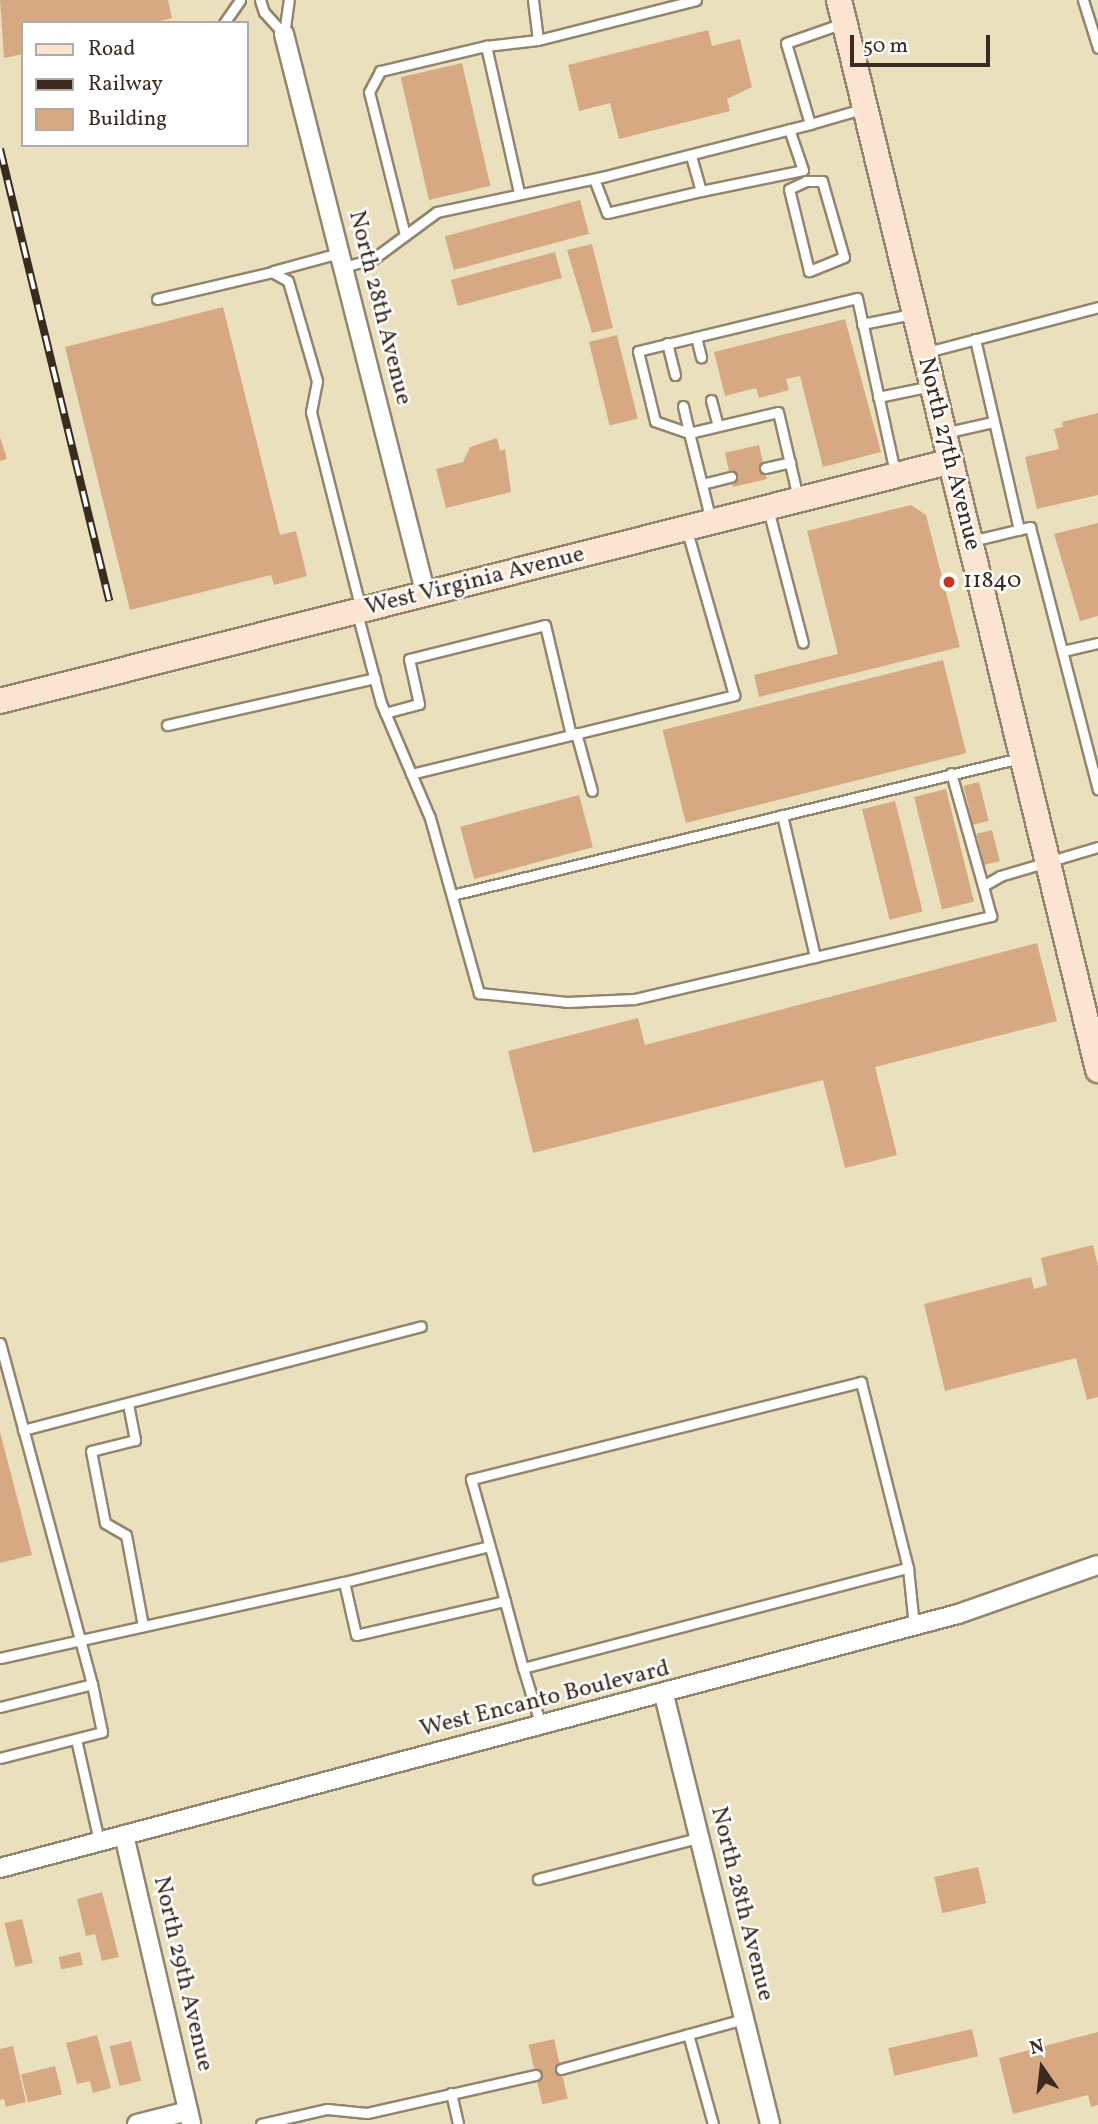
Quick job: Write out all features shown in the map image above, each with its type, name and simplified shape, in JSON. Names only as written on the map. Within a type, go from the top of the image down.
[{"type":"main road","name":"North 27th Avenue","points":[[842,11],[1047,861],[1086,1003],[1098,1070]]},
{"type":"main road","name":"West Virginia Avenue","points":[[0,701],[949,462]]},
{"type":"street","name":"North 28th Avenue","points":[[284,34],[426,594]]},
{"type":"street","name":"West Encanto Boulevard","points":[[0,1868],[664,1695],[914,1626],[1098,1565]]},
{"type":"street","name":"North 28th Avenue","points":[[664,1695],[770,2124]]},
{"type":"street","name":"North 29th Avenue","points":[[124,1835],[190,2118]]},
{"type":"street","points":[[137,2124],[190,2118]]},
{"type":"lane","points":[[226,21],[240,0]]},
{"type":"lane","points":[[260,0],[264,12],[284,34]]},
{"type":"lane","points":[[284,34],[289,0]]},
{"type":"lane","points":[[533,0],[538,40]]},
{"type":"lane","points":[[405,235],[369,92],[380,71],[486,46],[538,40],[696,0]]},
{"type":"lane","points":[[1083,0],[1098,48]]},
{"type":"lane","points":[[810,124],[786,43],[842,11]]},
{"type":"lane","points":[[486,46],[519,193]]},
{"type":"lane","points":[[157,299],[272,272],[341,260],[373,259],[437,212],[594,179],[865,108]]},
{"type":"lane","points":[[789,129],[806,181]]},
{"type":"lane","points":[[691,155],[701,191]]},
{"type":"lane","points":[[594,179],[607,213],[803,170]]},
{"type":"lane","points":[[806,181],[822,181],[844,257],[809,271],[789,189],[806,181]]},
{"type":"lane","points":[[272,272],[288,281],[296,296],[317,381],[311,412],[375,678],[385,713],[430,818],[479,993],[567,1002],[634,999],[991,916],[951,773]]},
{"type":"lane","points":[[799,499],[778,412],[690,433],[655,421],[638,351],[857,298],[895,475]]},
{"type":"lane","points":[[923,353],[1098,307]]},
{"type":"lane","points":[[862,324],[914,313]]},
{"type":"lane","points":[[696,337],[701,357]]},
{"type":"lane","points":[[975,339],[1019,530]]},
{"type":"lane","points":[[667,344],[675,375]]},
{"type":"lane","points":[[878,397],[931,386]]},
{"type":"lane","points":[[711,400],[718,426]]},
{"type":"lane","points":[[683,407],[711,522]]},
{"type":"lane","points":[[942,433],[993,422]]},
{"type":"lane","points":[[765,468],[790,462]]},
{"type":"lane","points":[[702,484],[731,477]]},
{"type":"lane","points":[[767,507],[803,643]]},
{"type":"lane","points":[[969,542],[1030,527],[1098,789]]},
{"type":"lane","points":[[411,774],[734,695],[686,528]]},
{"type":"lane","points":[[385,713],[419,704],[409,659],[545,625],[592,791]]},
{"type":"lane","points":[[1063,652],[1098,643]]},
{"type":"lane","points":[[167,725],[375,678]]},
{"type":"lane","points":[[452,895],[1022,758]]},
{"type":"lane","points":[[782,815],[815,957]]},
{"type":"lane","points":[[983,886],[1047,861],[1098,847]]},
{"type":"lane","points":[[23,1430],[421,1326]]},
{"type":"lane","points":[[0,1343],[80,1638],[102,1732],[0,1758]]},
{"type":"lane","points":[[542,1728],[471,1479],[861,1382],[908,1568],[914,1626]]},
{"type":"lane","points":[[128,1404],[135,1440],[91,1451],[105,1523],[126,1535],[143,1626]]},
{"type":"lane","points":[[0,1658],[80,1638],[344,1582],[489,1546]]},
{"type":"lane","points":[[523,1668],[908,1568]]},
{"type":"lane","points":[[344,1582],[356,1635],[505,1601]]},
{"type":"lane","points":[[0,1707],[92,1684]]},
{"type":"lane","points":[[76,1739],[99,1841]]},
{"type":"lane","points":[[538,1879],[698,1838]]},
{"type":"lane","points":[[561,2068],[744,2019]]},
{"type":"lane","points":[[688,2034],[713,2124]]},
{"type":"lane","points":[[261,2124],[327,2109],[367,2113],[536,2074]]},
{"type":"lane","points":[[451,2093],[458,2124]]},
{"type":"building","points":[[0,0],[168,0],[172,18],[161,21],[21,21],[21,54],[4,58]]},
{"type":"building","points":[[708,30],[712,46],[740,39],[752,87],[727,99],[730,111],[619,139],[610,103],[579,111],[568,65]]},
{"type":"building","points":[[462,63],[490,186],[429,200],[401,77]]},
{"type":"building","points":[[580,200],[589,234],[454,270],[445,236]]},
{"type":"building","points":[[592,244],[613,328],[592,333],[567,250]]},
{"type":"building","points":[[555,252],[562,278],[458,306],[451,280]]},
{"type":"building","points":[[223,307],[280,535],[296,531],[307,576],[274,585],[271,575],[130,610],[65,347]]},
{"type":"building","points":[[845,319],[881,452],[823,467],[800,376],[786,379],[789,390],[759,398],[756,388],[725,396],[714,352]]},
{"type":"building","points":[[617,335],[638,418],[610,425],[589,342]]},
{"type":"building","points":[[1098,413],[1098,495],[1037,509],[1025,457],[1059,449],[1054,429],[1063,427],[1062,422]]},
{"type":"building","points":[[0,437],[7,459],[0,461]]},
{"type":"building","points":[[497,438],[500,451],[505,449],[511,492],[446,508],[436,469],[463,462],[470,447]]},
{"type":"building","points":[[759,445],[767,479],[733,487],[725,453]]},
{"type":"building","points":[[911,505],[926,515],[960,647],[759,697],[754,675],[838,654],[807,531]]},
{"type":"building","points":[[1098,523],[1098,616],[1080,621],[1054,534]]},
{"type":"building","points":[[943,660],[966,753],[686,823],[663,730]]},
{"type":"building","points":[[979,782],[989,821],[973,825],[963,786]]},
{"type":"building","points":[[946,789],[974,902],[942,910],[914,797]]},
{"type":"building","points":[[579,795],[593,847],[474,879],[460,827]]},
{"type":"building","points":[[895,801],[923,912],[890,920],[862,809]]},
{"type":"building","points":[[992,830],[1000,861],[984,865],[976,834]]},
{"type":"building","points":[[1037,943],[1057,1021],[875,1067],[897,1155],[845,1168],[823,1080],[533,1153],[508,1051],[638,1018],[645,1045]]},
{"type":"building","points":[[1093,1245],[1098,1266],[1098,1397],[1087,1400],[1076,1358],[945,1391],[924,1304],[1031,1277],[1034,1289],[1047,1285],[1041,1258]]},
{"type":"building","points":[[0,1432],[32,1555],[0,1563]]},
{"type":"building","points":[[978,1867],[986,1903],[942,1913],[934,1877]]},
{"type":"building","points":[[102,1892],[119,1957],[102,1961],[95,1934],[86,1936],[77,1899]]},
{"type":"building","points":[[22,1919],[33,1963],[15,1967],[5,1923]]},
{"type":"building","points":[[80,1952],[83,1965],[61,1970],[59,1957]]},
{"type":"building","points":[[972,2029],[978,2056],[895,2076],[888,2048]]},
{"type":"building","points":[[1098,2032],[1098,2105],[1091,2107],[1088,2095],[1013,2114],[999,2058]]},
{"type":"building","points":[[97,2035],[111,2088],[93,2093],[90,2081],[77,2084],[66,2043]]},
{"type":"building","points":[[554,2039],[568,2098],[542,2104],[529,2045]]},
{"type":"building","points":[[131,2041],[141,2081],[120,2086],[110,2046]]},
{"type":"building","points":[[13,2046],[26,2102],[6,2107],[4,2099],[0,2100],[0,2049]]},
{"type":"building","points":[[55,2066],[62,2094],[28,2103],[21,2074]]},
{"type":"railway","points":[[0,149],[109,601]]},
{"type":"place","name":"11840","points":[[949,582]]}]
